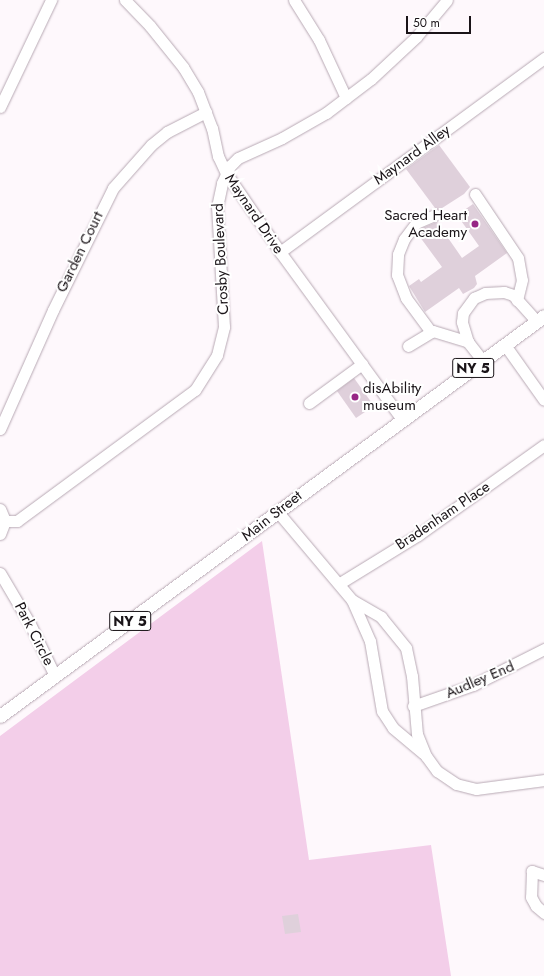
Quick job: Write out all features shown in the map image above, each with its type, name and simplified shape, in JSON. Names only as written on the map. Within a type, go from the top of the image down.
[{"type":"main road","name":"Main Street","points":[[0,716],[261,526],[277,511],[540,319]]},
{"type":"street","points":[[0,107],[50,0]]},
{"type":"street","name":"Maynard Drive","points":[[125,0],[150,26],[183,67],[197,89],[206,112],[218,156],[226,173],[280,252],[402,419]]},
{"type":"street","points":[[294,0],[319,40],[346,98]]},
{"type":"street","name":"Crosby Boulevard","points":[[5,521],[18,521],[184,400],[210,369],[224,327],[217,208],[226,173],[238,158],[304,126],[346,98],[394,59],[447,0]]},
{"type":"street","name":"Maynard Alley","points":[[280,252],[544,58]]},
{"type":"street","name":"Garden Court","points":[[0,429],[57,302],[113,188],[151,145],[167,132],[206,112]]},
{"type":"street","points":[[475,194],[518,258],[522,280],[517,300]]},
{"type":"street","points":[[435,215],[416,224],[404,239],[398,254],[397,276],[406,298],[431,332],[468,342]]},
{"type":"street","points":[[483,361],[468,342],[462,322],[463,313],[474,298],[485,293],[504,292],[517,300],[540,319]]},
{"type":"street","points":[[408,346],[431,332]]},
{"type":"street","points":[[505,345],[544,400]]},
{"type":"street","points":[[309,403],[362,364]]},
{"type":"street","name":"Bradenham Place","points":[[340,583],[418,535],[544,445]]},
{"type":"street","points":[[0,509],[5,521],[0,534]]},
{"type":"street","points":[[277,511],[288,527],[340,583],[352,600],[370,641],[382,711],[393,728],[426,756],[446,778],[466,787],[476,789],[544,780]]},
{"type":"street","name":"Park Circle","points":[[0,573],[26,618],[55,676]]},
{"type":"street","points":[[352,600],[380,617],[406,648],[412,676],[413,706],[417,734],[426,756]]},
{"type":"street","name":"Audley End","points":[[413,706],[473,685],[544,649]]},
{"type":"street","points":[[544,875],[532,871],[531,897],[536,906],[544,913]]},
{"type":"shaded area","points":[[262,541],[309,860],[431,845],[451,976],[0,976],[0,736]]},
{"type":"building","points":[[439,145],[470,187],[464,194],[439,210],[435,208],[406,169]]},
{"type":"building","name":"Sacred Heart Academy","points":[[473,204],[507,253],[475,276],[477,284],[474,288],[463,294],[459,288],[425,312],[409,286],[419,279],[421,282],[442,267],[417,233],[422,228],[437,222],[462,258],[479,246],[457,215]]},
{"type":"building","name":"disAbility museum","points":[[354,378],[374,406],[356,418],[337,391]]},
{"type":"building","points":[[298,914],[301,932],[285,934],[282,916]]},
{"type":"place","name":"Sacred Heart Academy","points":[[475,224]]},
{"type":"place","name":"disAbility museum","points":[[355,397]]}]
